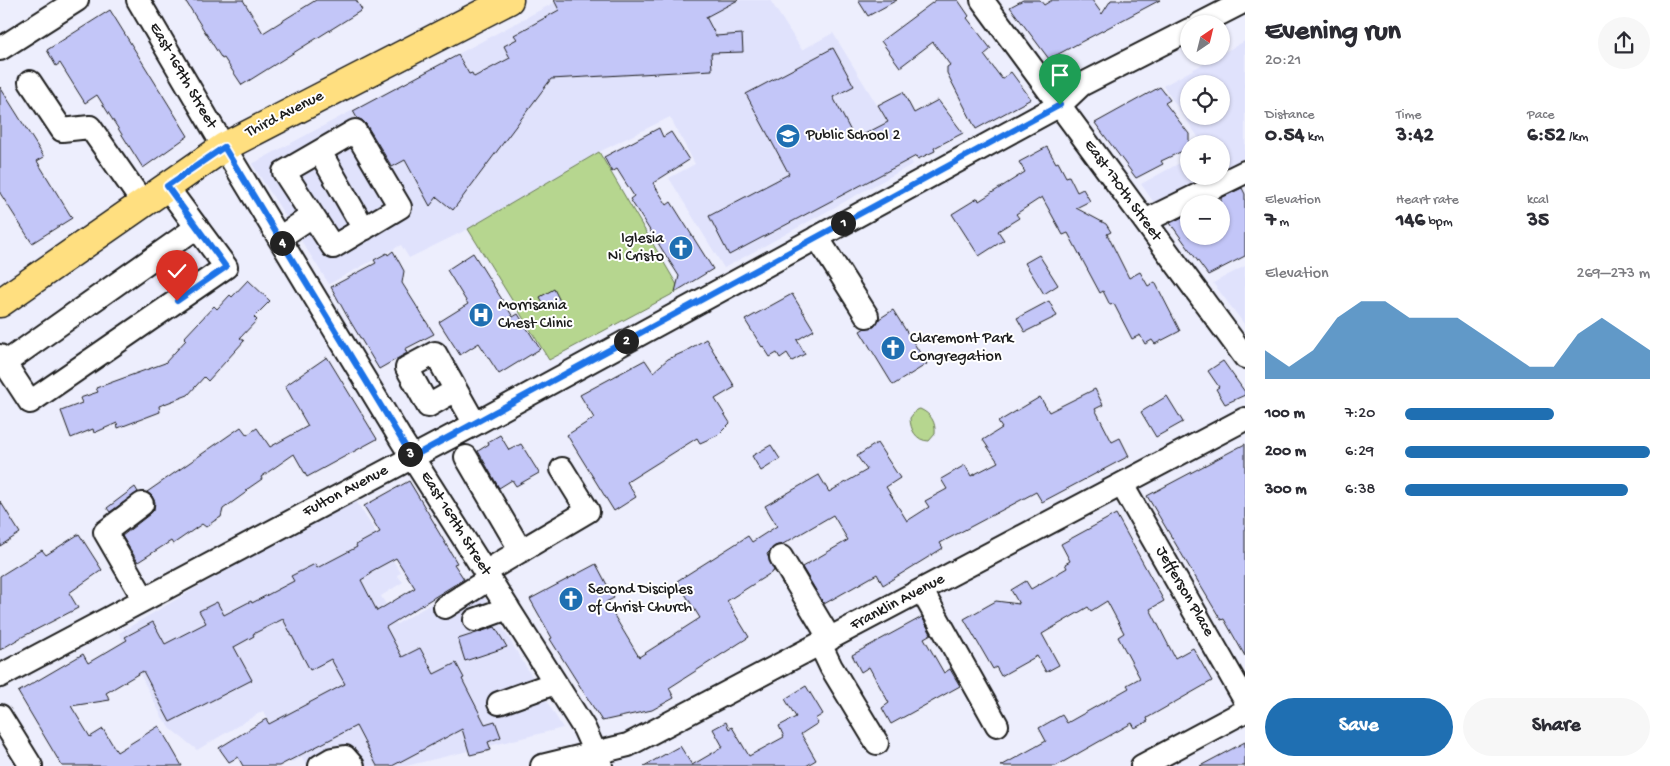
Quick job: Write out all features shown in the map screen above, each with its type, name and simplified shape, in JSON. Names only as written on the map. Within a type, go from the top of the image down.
[{"type":"main road","name":"Third Avenue","points":[[0,304],[224,147],[509,0]]},
{"type":"street","points":[[0,49],[77,0]]},
{"type":"street","name":"East 169th Street","points":[[138,0],[224,147],[412,457],[584,728],[598,760]]},
{"type":"street","name":"East 170th Street","points":[[982,0],[1245,357]]},
{"type":"street","points":[[1218,15],[1245,1]]},
{"type":"street","name":"Fulton Avenue","points":[[0,676],[475,424],[1060,105],[1080,85],[1180,35]]},
{"type":"street","points":[[30,82],[62,130],[90,128],[143,203]]},
{"type":"street","points":[[355,132],[400,207],[332,248],[284,172],[320,152],[355,132]]},
{"type":"street","points":[[320,152],[364,229]]},
{"type":"street","points":[[1145,222],[1245,172]]},
{"type":"street","points":[[167,186],[198,226],[226,267],[30,402],[2,360],[198,226]]},
{"type":"street","points":[[279,238],[312,216]]},
{"type":"street","points":[[817,237],[867,316]]},
{"type":"street","points":[[456,390],[475,424]]},
{"type":"street","name":"Franklin Avenue","points":[[542,766],[598,760],[922,591],[1245,419]]},
{"type":"street","points":[[466,458],[520,551]]},
{"type":"street","points":[[444,607],[520,551],[588,511],[562,469]]},
{"type":"street","name":"Jefferson Place","points":[[1122,485],[1245,700]]},
{"type":"street","points":[[142,504],[105,532],[144,599]]},
{"type":"street","points":[[781,557],[825,642],[831,667],[877,743]]},
{"type":"street","points":[[922,591],[997,725]]},
{"type":"street","points":[[475,620],[508,608]]},
{"type":"street","points":[[499,703],[555,683]]},
{"type":"street","points":[[1142,766],[1245,711]]},
{"type":"street","points":[[0,716],[31,766]]},
{"type":"street","points":[[320,766],[332,759],[345,757],[353,766]]},
{"type":"shaded area","points":[[559,0],[770,0],[802,50],[833,33],[913,164],[724,268],[669,178],[695,164],[670,117],[599,152],[468,229],[409,258],[401,245],[329,284],[252,164]]},
{"type":"shaded area","points":[[1245,41],[1245,161],[1230,168],[1230,135],[1197,135],[1190,125],[1230,125],[1230,75],[1183,75],[1202,65],[1230,65],[1230,49]]},
{"type":"shaded area","points":[[1180,77],[1180,111],[1163,86]]},
{"type":"shaded area","points":[[1180,163],[1180,185],[1199,185],[1157,207],[1141,184]]},
{"type":"shaded area","points":[[1245,266],[1245,325],[1213,283]]},
{"type":"shaded area","points":[[353,496],[401,573],[397,575],[403,582],[381,596],[397,624],[473,579],[563,728],[406,766],[307,766],[302,758],[292,762],[263,711],[197,750],[171,729],[162,717],[119,633]]},
{"type":"green space","points":[[599,152],[680,290],[549,360],[468,229]]},
{"type":"green space","points":[[920,409],[927,413],[934,422],[935,434],[929,441],[917,437],[911,426],[910,418],[916,410]]},
{"type":"building","points":[[185,0],[243,0],[263,33],[316,0],[356,0],[362,10],[242,85],[224,58],[222,59]]},
{"type":"building","points":[[554,0],[738,0],[706,17],[716,36],[742,34],[743,52],[711,53],[712,70],[551,79],[453,210],[437,197],[430,206],[405,160],[392,167],[366,124],[357,118],[353,111],[458,55],[469,74],[472,73],[474,77],[510,58],[504,46],[517,39],[514,35],[559,10]]},
{"type":"building","points":[[858,0],[897,0],[868,16]]},
{"type":"building","points":[[936,0],[958,0],[969,16],[967,18],[991,49],[984,55],[1002,79],[1011,72],[1031,99],[976,129],[947,73],[947,67],[950,65],[933,42],[900,67],[881,41]]},
{"type":"building","points":[[1023,0],[1040,0],[1044,5],[1052,0],[1092,0],[1102,14],[1111,0],[1160,0],[1049,59],[1010,7]]},
{"type":"building","points":[[110,10],[188,136],[143,168],[97,95],[85,103],[60,63],[56,66],[47,50]]},
{"type":"building","points":[[833,48],[854,86],[833,97],[855,139],[888,122],[878,105],[903,92],[914,113],[938,100],[963,133],[934,148],[935,151],[918,159],[916,156],[729,255],[709,216],[789,174],[746,94]]},
{"type":"building","points":[[0,87],[44,157],[37,161],[72,218],[32,243],[0,193]]},
{"type":"building","points":[[1160,87],[1170,100],[1165,103],[1189,135],[1180,135],[1180,152],[1161,161],[1163,164],[1136,178],[1095,123]]},
{"type":"building","points":[[659,128],[663,137],[671,132],[689,160],[653,183],[667,205],[671,202],[713,269],[675,292],[679,276],[630,199],[634,196],[617,169],[612,172],[604,157]]},
{"type":"building","points":[[1047,147],[1066,177],[1069,176],[1077,192],[1083,189],[1090,201],[1076,208],[1106,224],[1111,232],[1107,234],[1129,278],[1140,272],[1148,286],[1155,282],[1180,331],[1155,344],[1152,340],[1145,344],[1140,335],[1132,339],[1114,304],[1110,305],[1103,291],[1100,293],[1068,233],[1063,235],[1042,197],[1016,214],[1019,218],[998,231],[1004,240],[979,256],[952,214],[978,198],[979,201],[1025,172],[1019,162]]},
{"type":"building","points":[[1242,188],[1245,194],[1245,256],[1208,275],[1186,245],[1230,245],[1230,195],[1227,195]]},
{"type":"building","points":[[1180,218],[1180,237],[1170,223]]},
{"type":"building","points":[[393,251],[404,271],[402,283],[434,334],[405,349],[407,353],[379,369],[331,287],[376,263],[374,260]]},
{"type":"building","name":"Morrisania Chest Clinic","points":[[473,253],[513,317],[518,314],[540,349],[499,374],[479,343],[460,355],[439,322],[468,304],[447,270]]},
{"type":"building","points":[[1039,255],[1058,285],[1044,294],[1025,263]]},
{"type":"building","points":[[248,280],[270,301],[254,317],[257,320],[240,338],[244,341],[208,381],[204,377],[188,395],[159,406],[160,412],[118,428],[117,423],[94,433],[93,429],[71,438],[61,411],[82,403],[80,398],[98,392],[96,388],[165,363],[186,340],[184,338],[214,306],[217,309]]},
{"type":"building","points":[[554,289],[561,303],[547,310],[540,297]]},
{"type":"building","points":[[792,294],[814,330],[797,340],[805,354],[792,361],[787,353],[780,358],[777,353],[770,357],[745,320]]},
{"type":"building","points":[[1049,301],[1057,316],[1025,332],[1017,318]]},
{"type":"building","name":"Claremont Park Congregation","points":[[893,310],[927,364],[893,385],[860,331],[865,328],[874,327],[879,319]]},
{"type":"building","points":[[706,339],[735,387],[715,399],[730,423],[718,435],[700,443],[697,438],[627,482],[636,497],[614,511],[567,435],[594,418],[580,395],[645,360],[653,372],[668,359]]},
{"type":"building","points":[[327,357],[377,439],[307,477],[294,454],[261,477],[262,479],[246,490],[248,491],[223,509],[221,517],[206,527],[202,524],[173,544],[171,541],[138,562],[122,536],[154,510],[155,502],[147,492],[241,427],[247,435],[257,428],[270,447],[308,426],[285,386]]},
{"type":"building","points":[[1223,361],[1245,392],[1245,395],[1225,404],[1216,389],[1219,387],[1208,371]]},
{"type":"building","points":[[1095,389],[1103,405],[1095,409],[1112,442],[1120,438],[1129,456],[1042,502],[1036,492],[940,543],[943,548],[883,585],[877,574],[824,604],[802,567],[848,540],[833,515],[783,544],[775,546],[767,554],[774,571],[727,601],[749,637],[669,688],[674,698],[652,710],[602,721],[550,639],[552,638],[530,599],[596,564],[614,598],[606,602],[639,657],[700,618],[677,581],[748,536],[752,542],[777,526],[765,506],[819,475],[829,492],[867,470],[857,456],[877,443],[900,478],[886,487],[907,521],[929,507],[925,501],[947,489],[941,479],[965,465],[971,476],[998,462],[983,440],[1002,428],[998,422],[1040,397],[1049,412]]},
{"type":"building","points":[[1167,396],[1183,422],[1156,437],[1141,412]]},
{"type":"building","points":[[500,435],[509,450],[521,444],[539,473],[516,486],[512,480],[499,488],[478,451]]},
{"type":"building","points":[[1245,444],[1245,656],[1224,619],[1221,620],[1147,496]]},
{"type":"building","points":[[771,445],[780,459],[761,471],[752,456]]},
{"type":"building","points":[[409,481],[457,563],[454,564],[464,579],[386,627],[402,657],[420,648],[434,674],[456,663],[485,724],[495,721],[501,737],[488,742],[491,750],[470,755],[462,729],[392,766],[377,766],[356,726],[279,766],[243,766],[238,757],[229,762],[219,748],[266,719],[269,724],[345,684],[331,659],[310,670],[283,619],[253,634],[254,636],[234,647],[252,680],[170,722],[143,671],[106,693],[110,700],[71,706],[90,737],[103,729],[117,752],[159,726],[182,766],[62,766],[18,692],[83,654],[88,663],[127,640],[125,637],[153,622],[165,644],[206,623],[199,611],[217,602],[224,615],[294,581],[291,576],[315,564],[317,568],[357,547],[356,545],[380,532],[364,506]],"holes":[[[396,558],[415,588],[377,611],[361,580],[371,574],[370,572]]]},
{"type":"building","points":[[135,487],[138,492],[110,512],[107,508]]},
{"type":"building","points":[[0,501],[20,533],[0,546]]},
{"type":"building","points":[[1116,514],[1164,601],[1150,609],[1175,658],[1193,648],[1212,681],[1147,718],[1148,721],[1135,728],[1132,723],[1056,766],[1001,766],[1046,741],[1039,728],[1062,715],[1067,723],[1129,688],[1127,685],[1140,678],[1118,637],[1124,633],[1107,601],[1091,611],[1088,607],[1042,634],[1059,665],[1046,672],[1037,656],[1001,676],[996,667],[993,669],[964,619],[996,601],[1019,604],[1011,590],[1026,581],[1031,589],[1067,568],[1065,564],[1070,561],[1061,544]]},
{"type":"building","points":[[79,534],[102,570],[69,593],[78,608],[0,650],[0,576],[42,550],[46,555]]},
{"type":"building","points":[[922,617],[931,634],[924,638],[944,673],[950,669],[960,686],[891,724],[882,708],[889,703],[869,667],[861,672],[852,655]]},
{"type":"building","points":[[495,627],[507,647],[465,661],[458,639]]},
{"type":"building","points":[[806,686],[823,714],[815,719],[818,723],[801,734],[816,760],[806,766],[644,766],[680,746],[692,765],[723,747],[713,729],[726,722],[729,729],[732,727],[749,756],[784,737],[779,726],[796,717],[785,699]]},
{"type":"building","points":[[1245,742],[1245,766],[1200,766]]},
{"type":"place","name":"Public School 2","points":[[788,136]]},
{"type":"place","name":"Iglesia Ni Cristo","points":[[681,248]]},
{"type":"place","name":"Morrisania Chest Clinic","points":[[481,315]]},
{"type":"place","name":"Claremont Park Congregation","points":[[893,348]]},
{"type":"place","name":"Second Disciples of Christ Church","points":[[571,599]]},
{"type":"route","points":[[177,301],[226,267],[198,226],[167,186],[224,147],[412,457],[1060,105]]}]
